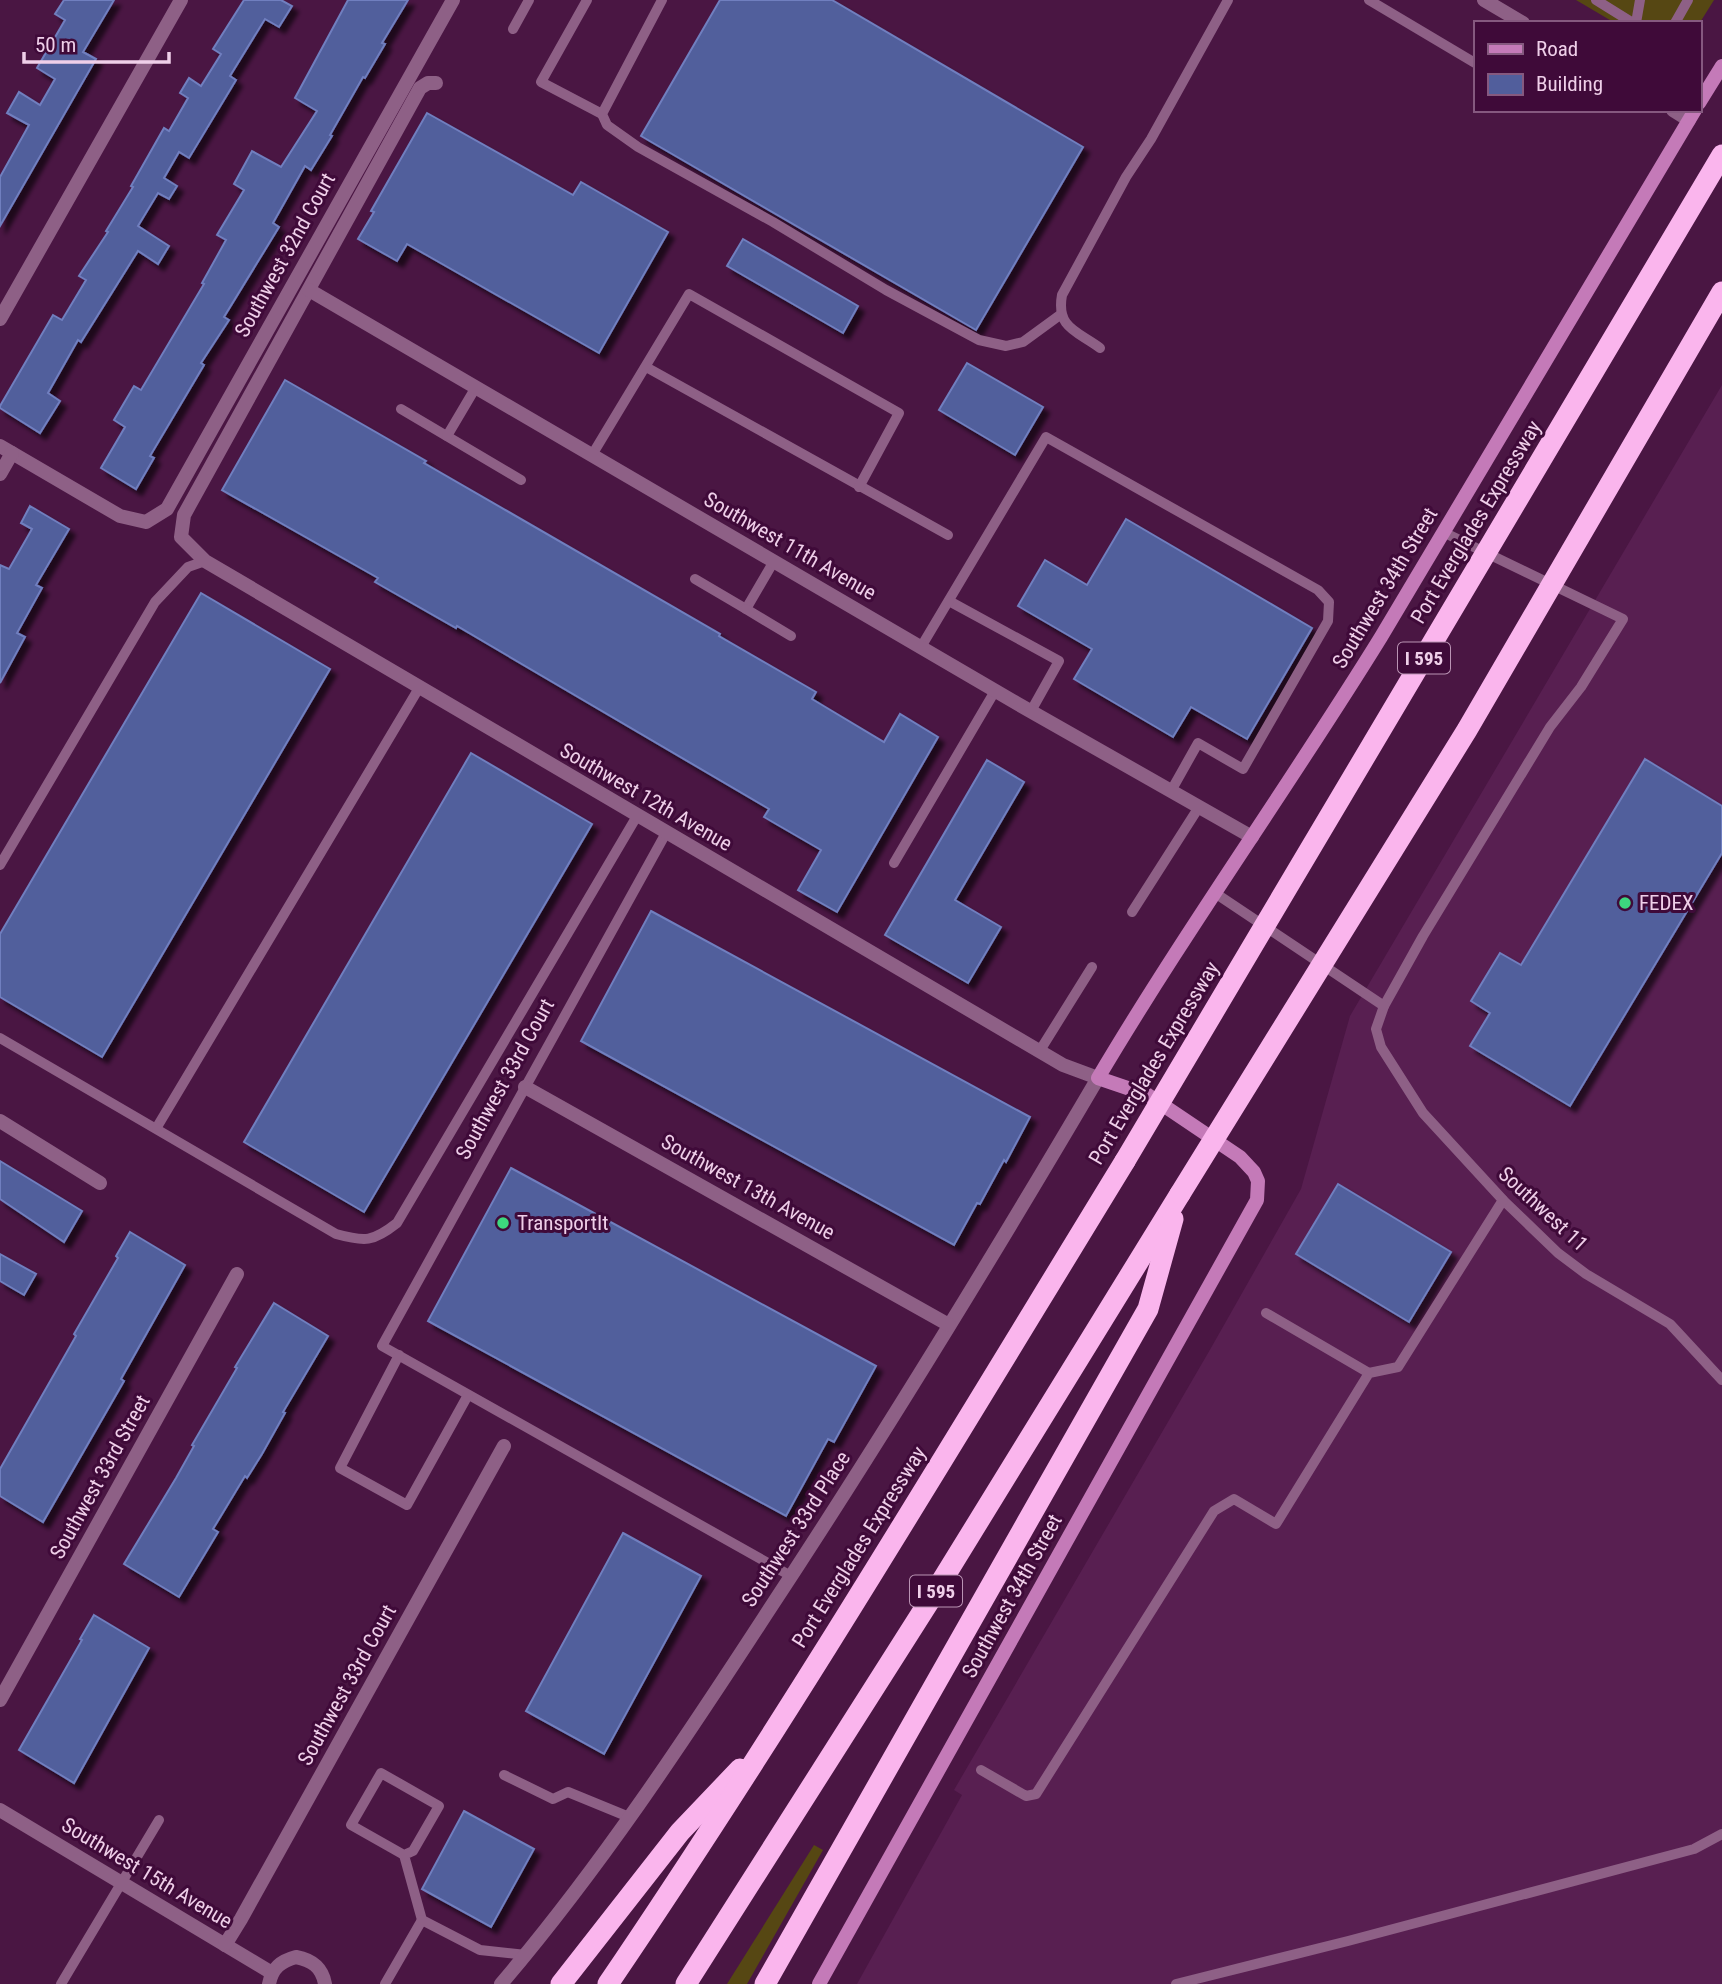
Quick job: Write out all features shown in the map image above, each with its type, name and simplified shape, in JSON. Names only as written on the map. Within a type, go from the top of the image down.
[{"type":"highway","name":"Port Everglades Expressway","points":[[608,1984],[773,1735],[1125,1161],[1722,155]]},
{"type":"highway","name":"I 595","points":[[686,1984],[930,1600],[1467,730],[1722,292]]},
{"type":"highway","points":[[765,1984],[1148,1309],[1180,1194]]},
{"type":"highway","points":[[561,1984],[680,1832],[773,1735]]},
{"type":"street","points":[[0,319],[181,0]]},
{"type":"street","name":"Southwest 32nd Court","points":[[6,450],[120,516],[146,522],[167,509],[453,0]]},
{"type":"street","points":[[1483,0],[1520,21]]},
{"type":"street","points":[[1701,100],[1720,74]]},
{"type":"street","name":"Southwest 32nd Court","points":[[181,537],[184,516],[420,88],[428,83],[436,83]]},
{"type":"street","name":"Southwest 34th Street","points":[[819,1984],[1254,1209],[1258,1181],[1248,1164],[1148,1095],[1098,1078],[1143,1002],[1340,702],[1692,115]]},
{"type":"street","name":"Southwest 11th Avenue","points":[[309,290],[995,691],[1252,836]]},
{"type":"street","points":[[0,474],[6,450]]},
{"type":"street","name":"Southwest 12th Avenue","points":[[181,537],[205,561],[419,688],[1039,1052],[1063,1065],[1098,1078]]},
{"type":"street","name":"Southwest 33rd Place","points":[[501,1984],[526,1955],[629,1817],[710,1700],[853,1482],[1098,1078]]},
{"type":"street","name":"Southwest 13th Avenue","points":[[525,1087],[949,1325]]},
{"type":"street","points":[[0,1121],[100,1183]]},
{"type":"street","name":"Southwest 33rd Street","points":[[0,1700],[237,1275]]},
{"type":"street","name":"Southwest 33rd Court","points":[[225,1945],[242,1919],[504,1446]]},
{"type":"street","name":"Southwest 15th Avenue","points":[[0,1810],[225,1945],[270,1978],[286,1960],[306,1959],[321,1971],[326,1984]]},
{"type":"lane","points":[[513,29],[529,0]]},
{"type":"lane","points":[[587,0],[541,82],[602,114],[607,125],[638,147],[773,222],[886,290],[979,340],[1006,346],[1023,342],[1060,315]]},
{"type":"lane","points":[[602,114],[662,0]]},
{"type":"lane","points":[[1100,348],[1066,323],[1060,315],[1062,295],[1228,0]]},
{"type":"lane","points":[[1368,0],[1474,62]]},
{"type":"lane","points":[[1596,0],[1632,21]]},
{"type":"lane","points":[[1635,21],[1640,0]]},
{"type":"lane","points":[[1676,21],[1688,0]]},
{"type":"lane","points":[[592,455],[689,293],[899,413],[859,487]]},
{"type":"lane","points":[[646,367],[948,535]]},
{"type":"lane","points":[[447,436],[476,387]]},
{"type":"lane","points":[[401,409],[521,480]]},
{"type":"lane","points":[[921,648],[1046,438],[1318,590],[1329,602],[1328,621],[1243,769],[1198,744],[1171,791]]},
{"type":"lane","points":[[1215,892],[1384,1006],[1423,936],[1550,727],[1581,687],[1623,619],[1443,533]]},
{"type":"lane","points":[[0,865],[155,602],[188,567],[205,561]]},
{"type":"lane","points":[[746,609],[774,561]]},
{"type":"lane","points":[[695,579],[791,636]]},
{"type":"lane","points":[[948,601],[1059,661],[1031,711]]},
{"type":"lane","points":[[157,1127],[419,688]]},
{"type":"lane","points":[[894,863],[995,691]]},
{"type":"lane","points":[[1132,912],[1199,807]]},
{"type":"lane","points":[[0,1038],[337,1234],[360,1240],[382,1235],[397,1223],[637,816]]},
{"type":"lane","name":"Southwest 33rd Court","points":[[399,1355],[382,1346],[666,833]]},
{"type":"lane","points":[[1039,1052],[1092,967]]},
{"type":"lane","name":"Southwest 11","points":[[1384,1006],[1376,1029],[1381,1047],[1423,1113],[1503,1200],[1558,1253],[1586,1274],[1670,1324],[1722,1380]]},
{"type":"lane","points":[[1266,1313],[1368,1373],[1398,1367],[1503,1200]]},
{"type":"lane","points":[[468,1395],[407,1504],[340,1468],[399,1355],[791,1576]]},
{"type":"lane","points":[[981,1770],[1026,1796],[1036,1794],[1214,1511],[1234,1499],[1276,1524],[1368,1373]]},
{"type":"lane","points":[[385,1984],[422,1920],[404,1856],[351,1825],[381,1773],[439,1806],[414,1852],[404,1856]]},
{"type":"lane","points":[[504,1775],[553,1799],[568,1792],[629,1817]]},
{"type":"lane","points":[[61,1984],[159,1820]]},
{"type":"lane","points":[[1176,1984],[1694,1849],[1722,1834]]},
{"type":"lane","points":[[422,1920],[480,1950],[526,1955]]},
{"type":"shaded area","points":[[1576,0],[1714,0],[1701,21],[1612,21]]},
{"type":"shaded area","points":[[1722,385],[1722,1984],[857,1984],[962,1795],[954,1790],[1301,1189],[1350,1016]]},
{"type":"shaded area","points":[[814,1845],[823,1850],[747,1984],[727,1984]]},
{"type":"building","points":[[64,0],[114,0],[83,52],[96,59],[0,226],[0,177],[29,125],[7,113],[19,92],[40,105],[55,79],[37,68],[65,20],[55,14]]},
{"type":"building","points":[[244,0],[281,0],[292,6],[279,27],[265,19],[230,76],[236,80],[189,158],[179,152],[164,178],[177,186],[169,199],[158,193],[138,226],[169,246],[158,264],[138,251],[81,342],[78,340],[48,393],[60,401],[40,433],[0,406],[53,315],[62,320],[86,280],[79,276],[108,232],[106,231],[164,128],[169,131],[188,98],[180,93],[189,78],[201,86],[221,54],[213,49]]},
{"type":"building","points":[[348,0],[408,0],[330,135],[332,136],[311,170],[305,166],[273,223],[279,227],[224,317],[229,320],[201,363],[204,365],[150,456],[154,458],[136,489],[101,468],[125,427],[114,420],[134,386],[141,390],[204,284],[202,283],[226,240],[217,235],[244,190],[234,184],[252,151],[281,167],[317,111],[295,98]]},
{"type":"building","points":[[720,0],[832,0],[1083,147],[976,330],[641,136]]},
{"type":"building","points":[[427,113],[573,195],[581,182],[668,232],[599,353],[407,244],[397,261],[358,239]]},
{"type":"building","points":[[743,239],[858,306],[843,333],[727,266]]},
{"type":"building","points":[[967,363],[1043,407],[1015,455],[939,410]]},
{"type":"building","points":[[285,380],[816,692],[812,699],[884,742],[900,714],[938,737],[837,912],[798,890],[821,850],[764,817],[769,809],[457,626],[456,628],[375,582],[378,578],[222,490]]},
{"type":"building","points":[[30,506],[69,529],[36,585],[42,588],[17,633],[25,637],[0,683],[0,565],[9,569],[32,529],[21,523]]},
{"type":"building","points":[[1126,519],[1312,628],[1247,739],[1191,707],[1173,737],[1074,679],[1092,649],[1018,606],[1045,560],[1087,585]]},
{"type":"building","points":[[201,593],[330,669],[102,1057],[0,997],[0,934]]},
{"type":"building","points":[[471,753],[592,824],[364,1212],[244,1142]]},
{"type":"building","name":"FEDEX","points":[[1645,759],[1722,806],[1722,853],[1570,1106],[1470,1046],[1490,1013],[1471,1001],[1500,953],[1521,965]]},
{"type":"building","points":[[987,760],[1024,782],[955,900],[1001,927],[968,983],[885,935]]},
{"type":"building","points":[[651,911],[1030,1117],[1006,1162],[1004,1160],[954,1245],[581,1041]]},
{"type":"building","points":[[0,1161],[82,1211],[64,1242],[0,1199]]},
{"type":"building","points":[[511,1168],[876,1366],[834,1442],[828,1439],[786,1516],[428,1321]]},
{"type":"building","points":[[1338,1184],[1451,1252],[1409,1322],[1296,1254]]},
{"type":"building","points":[[130,1232],[185,1265],[121,1379],[124,1381],[43,1522],[0,1496],[0,1469],[76,1336],[74,1334]]},
{"type":"building","points":[[0,1254],[36,1274],[24,1295],[0,1281]]},
{"type":"building","points":[[274,1303],[328,1336],[283,1412],[285,1413],[262,1454],[247,1478],[245,1476],[213,1529],[218,1532],[179,1597],[124,1564],[176,1478],[237,1368],[235,1367]]},
{"type":"building","points":[[623,1533],[701,1576],[604,1754],[526,1711]]},
{"type":"building","points":[[94,1615],[149,1648],[74,1783],[19,1750]]},
{"type":"building","points":[[464,1811],[534,1849],[491,1927],[422,1889]]},
{"type":"place","name":"FEDEX","points":[[1625,903]]},
{"type":"place","name":"TransportIt","points":[[503,1223]]}]
